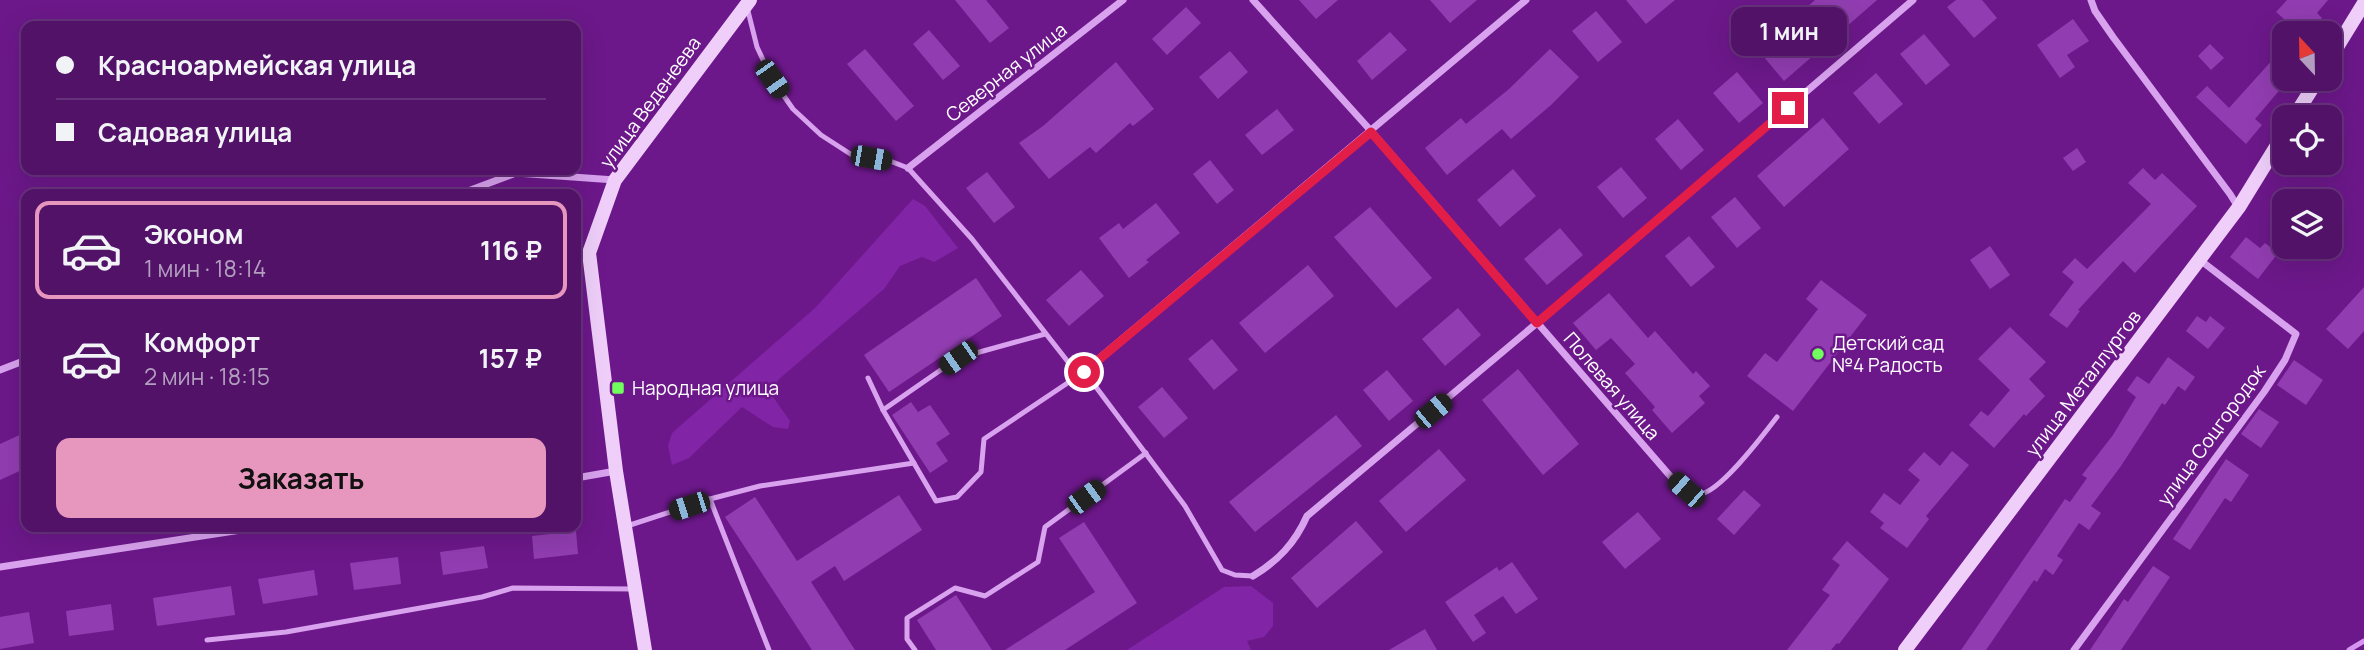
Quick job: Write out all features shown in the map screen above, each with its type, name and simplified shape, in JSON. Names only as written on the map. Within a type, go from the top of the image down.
[{"type":"main road","name":"улица Веденеева","points":[[645,650],[615,471],[589,253],[615,180],[748,2]]},
{"type":"main road","points":[[2342,39],[2364,3]]},
{"type":"main road","name":"улица Металлургов","points":[[1905,650],[2239,208],[2272,154]]},
{"type":"street","name":"Северная улица","points":[[908,168],[1123,0]]},
{"type":"street","name":"Полевая улица","points":[[1253,0],[1671,477]]},
{"type":"street","points":[[1084,372],[1527,0]]},
{"type":"street","points":[[1253,576],[1272,565],[1286,550],[1307,516],[1537,323],[1913,0]]},
{"type":"street","points":[[2091,0],[2113,37],[2239,208]]},
{"type":"street","points":[[473,189],[511,175]]},
{"type":"street","points":[[544,175],[615,180]]},
{"type":"street","name":"улица Соцгородок","points":[[2074,650],[2264,392],[2285,359],[2296,334],[2200,260]]},
{"type":"street","points":[[0,370],[21,362]]},
{"type":"street","points":[[581,477],[615,471]]},
{"type":"street","points":[[0,567],[228,532]]},
{"type":"lane","points":[[748,2],[757,47],[772,79],[793,109],[821,135],[852,155],[890,161],[908,168],[972,239],[1072,368],[1084,372],[1192,516],[1222,570],[1235,575],[1253,576]]},
{"type":"lane","points":[[883,410],[958,358],[1045,334]]},
{"type":"lane","points":[[868,378],[883,410],[936,501],[957,497],[981,472],[984,439],[1084,372]]},
{"type":"lane","points":[[1671,477],[1686,490],[1699,494],[1715,488],[1745,457],[1777,417]]},
{"type":"lane","points":[[915,650],[907,639],[907,618],[955,588],[985,596],[1038,562],[1045,527],[1146,453]]},
{"type":"lane","points":[[624,527],[760,486],[914,463]]},
{"type":"lane","points":[[710,499],[769,650]]},
{"type":"lane","points":[[207,640],[286,632],[482,597],[513,588],[635,589]]},
{"type":"shaded area","points":[[913,199],[925,206],[958,248],[934,262],[922,257],[900,266],[884,289],[778,380],[771,394],[790,421],[788,429],[773,427],[742,407],[689,458],[672,465],[668,446],[672,433],[815,308]]},
{"type":"shaded area","points":[[1251,586],[1273,603],[1273,626],[1264,637],[1247,641],[1251,650],[1127,650],[1224,587]]},
{"type":"building","points":[[955,0],[986,0],[1009,28],[990,43]]},
{"type":"building","points":[[1299,0],[1338,0],[1316,19]]},
{"type":"building","points":[[1430,0],[1477,0],[1450,23]]},
{"type":"building","points":[[1626,0],[1675,0],[1646,24]]},
{"type":"building","points":[[1815,0],[1877,0],[1784,81],[1758,50]]},
{"type":"building","points":[[1956,0],[1982,0],[1997,18],[1974,38],[1947,7]]},
{"type":"building","points":[[2287,0],[2328,0],[2317,13],[2322,18],[2319,21],[2286,21],[2276,12]]},
{"type":"building","points":[[1186,7],[1201,23],[1167,55],[1152,39]]},
{"type":"building","points":[[1596,11],[1622,42],[1598,62],[1572,31]]},
{"type":"building","points":[[2073,19],[2089,41],[2067,55],[2075,67],[2060,78],[2037,45]]},
{"type":"building","points":[[929,30],[960,66],[943,80],[913,44]]},
{"type":"building","points":[[1390,32],[1407,50],[1372,80],[1357,61]]},
{"type":"building","points":[[1924,34],[1950,65],[1926,85],[1900,54]]},
{"type":"building","points":[[2210,44],[2224,58],[2211,70],[2198,56]]},
{"type":"building","points":[[865,49],[914,106],[896,121],[847,64]]},
{"type":"building","points":[[1550,49],[1579,77],[1511,139],[1502,129],[1447,175],[1425,148],[1461,118],[1466,124],[1509,89]]},
{"type":"building","points":[[1230,51],[1248,72],[1218,99],[1199,77]]},
{"type":"building","points":[[2272,60],[2272,91],[2279,91],[2255,119],[2262,125],[2246,144],[2196,97],[2207,86],[2229,108]]},
{"type":"building","points":[[1116,62],[1154,109],[1133,126],[1130,123],[1096,153],[1090,147],[1049,179],[1019,143],[1043,126]]},
{"type":"building","points":[[1737,72],[1763,103],[1739,123],[1713,93]]},
{"type":"building","points":[[1876,73],[1903,104],[1879,124],[1853,93]]},
{"type":"building","points":[[1277,109],[1294,130],[1262,155],[1245,135]]},
{"type":"building","points":[[1823,118],[1849,149],[1784,207],[1757,176]]},
{"type":"building","points":[[1678,119],[1704,150],[1681,170],[1655,139]]},
{"type":"building","points":[[2077,148],[2086,162],[2073,171],[2063,158]]},
{"type":"building","points":[[1210,160],[1234,190],[1217,204],[1193,174]]},
{"type":"building","points":[[1621,167],[1647,198],[1623,218],[1597,187]]},
{"type":"building","points":[[2143,168],[2155,180],[2162,173],[2197,206],[2135,273],[2123,261],[2078,310],[2080,311],[2067,328],[2049,315],[2074,282],[2062,272],[2075,258],[2087,269],[2151,204],[2128,183]]},
{"type":"building","points":[[1513,169],[1536,196],[1500,227],[1477,200]]},
{"type":"building","points":[[987,172],[1015,207],[994,223],[966,188]]},
{"type":"building","points":[[1735,197],[1761,228],[1737,248],[1711,217]]},
{"type":"building","points":[[1156,203],[1180,233],[1146,260],[1149,262],[1129,278],[1099,238],[1119,223],[1123,229]]},
{"type":"building","points":[[1370,207],[1432,278],[1396,308],[1334,237]]},
{"type":"building","points":[[1560,228],[1583,255],[1547,285],[1524,259]]},
{"type":"building","points":[[1689,236],[1715,267],[1691,287],[1665,256]]},
{"type":"building","points":[[2246,237],[2260,248],[2265,243],[2272,248],[2273,259],[2258,279],[2230,257]]},
{"type":"building","points":[[1990,246],[2010,275],[1990,289],[1970,260]]},
{"type":"building","points":[[1308,265],[1334,296],[1265,353],[1239,323]]},
{"type":"building","points":[[1081,270],[1104,296],[1069,326],[1046,300]]},
{"type":"building","points":[[976,278],[1002,316],[889,392],[864,355]]},
{"type":"building","points":[[1821,280],[1867,315],[1793,411],[1747,376],[1765,353],[1777,362],[1818,309],[1806,299]]},
{"type":"building","points":[[2364,287],[2364,331],[2348,349],[2326,329]]},
{"type":"building","points":[[1609,293],[1648,338],[1655,331],[1693,374],[1696,371],[1710,386],[1699,396],[1705,403],[1672,433],[1652,410],[1655,407],[1625,373],[1635,364],[1611,338],[1596,350],[1573,323]]},
{"type":"building","points":[[1458,308],[1481,335],[1445,366],[1422,339]]},
{"type":"building","points":[[2197,316],[2206,322],[2210,316],[2225,328],[2208,349],[2186,331]]},
{"type":"building","points":[[2010,327],[2046,362],[2029,379],[2045,396],[2026,416],[2024,414],[1994,448],[1969,425],[1981,411],[1988,416],[2010,390],[1978,359]]},
{"type":"building","points":[[1212,339],[1238,370],[1214,390],[1188,359]]},
{"type":"building","points":[[2168,357],[2195,377],[2185,391],[2178,386],[2165,405],[2162,403],[2091,506],[2101,513],[2089,530],[2079,523],[2057,556],[2063,560],[2053,575],[2045,569],[2037,582],[2034,580],[1986,650],[1961,650],[2065,499],[2070,502],[2087,478],[2082,475],[2113,435],[2136,397],[2127,390],[2137,376],[2149,384]]},
{"type":"building","points":[[2294,360],[2323,380],[2306,405],[2277,385]]},
{"type":"building","points":[[1518,369],[1579,444],[1543,475],[1482,400]]},
{"type":"building","points":[[1387,370],[1413,401],[1389,421],[1363,390]]},
{"type":"building","points":[[1162,387],[1188,418],[1164,438],[1138,407]]},
{"type":"building","points":[[911,402],[918,412],[930,405],[950,434],[936,443],[948,461],[930,473],[892,415]]},
{"type":"building","points":[[2259,409],[2279,422],[2261,448],[2241,434]]},
{"type":"building","points":[[1336,415],[1362,446],[1255,532],[1229,502]]},
{"type":"building","points":[[21,434],[21,470],[0,480],[0,444]]},
{"type":"building","points":[[1439,449],[1466,480],[1406,532],[1379,501]]},
{"type":"building","points":[[1952,451],[1969,465],[1926,516],[1929,519],[1907,548],[1880,528],[1884,523],[1870,512],[1884,493],[1900,505],[1920,480],[1908,470],[1924,452],[1940,466]]},
{"type":"building","points":[[2226,459],[2249,475],[2231,502],[2225,498],[2190,550],[2173,539]]},
{"type":"building","points":[[1744,490],[1761,505],[1734,535],[1717,519]]},
{"type":"building","points":[[899,495],[922,530],[844,581],[835,566],[811,582],[855,650],[812,650],[725,517],[755,497],[797,561]]},
{"type":"building","points":[[1638,512],[1661,539],[1625,569],[1602,542]]},
{"type":"building","points":[[1356,521],[1383,552],[1317,608],[1291,578]]},
{"type":"building","points":[[1084,522],[1137,603],[1065,650],[1005,650],[1095,592],[1059,538]]},
{"type":"building","points":[[576,532],[578,554],[534,559],[532,536]]},
{"type":"building","points":[[1847,541],[1889,579],[1839,644],[1831,650],[1787,650],[1830,595],[1822,590],[1840,565],[1832,559]]},
{"type":"building","points":[[484,546],[488,568],[443,575],[440,552]]},
{"type":"building","points":[[398,557],[401,584],[354,590],[350,563]]},
{"type":"building","points":[[1512,562],[1538,599],[1516,614],[1503,596],[1474,615],[1486,633],[1473,642],[1445,602],[1497,567],[1499,571]]},
{"type":"building","points":[[2153,566],[2170,577],[2121,650],[2090,650],[2124,599],[2128,602]]},
{"type":"building","points":[[314,570],[318,595],[263,604],[258,579]]},
{"type":"building","points":[[231,586],[235,615],[157,626],[153,598]]},
{"type":"building","points":[[956,595],[992,650],[936,650],[917,620]]},
{"type":"building","points":[[111,604],[114,630],[69,636],[66,611]]},
{"type":"building","points":[[29,612],[34,643],[0,649],[0,617]]},
{"type":"building","points":[[1425,629],[1437,650],[1389,650]]},
{"type":"waterway","points":[[2349,650],[2364,641]]},
{"type":"place","name":"Детский сад №4 Радость","points":[[1818,354]]},
{"type":"place","name":"Народная улица","points":[[618,388]]},
{"type":"route","points":[[1084,372],[1371,132],[1537,323],[1788,108]]}]
